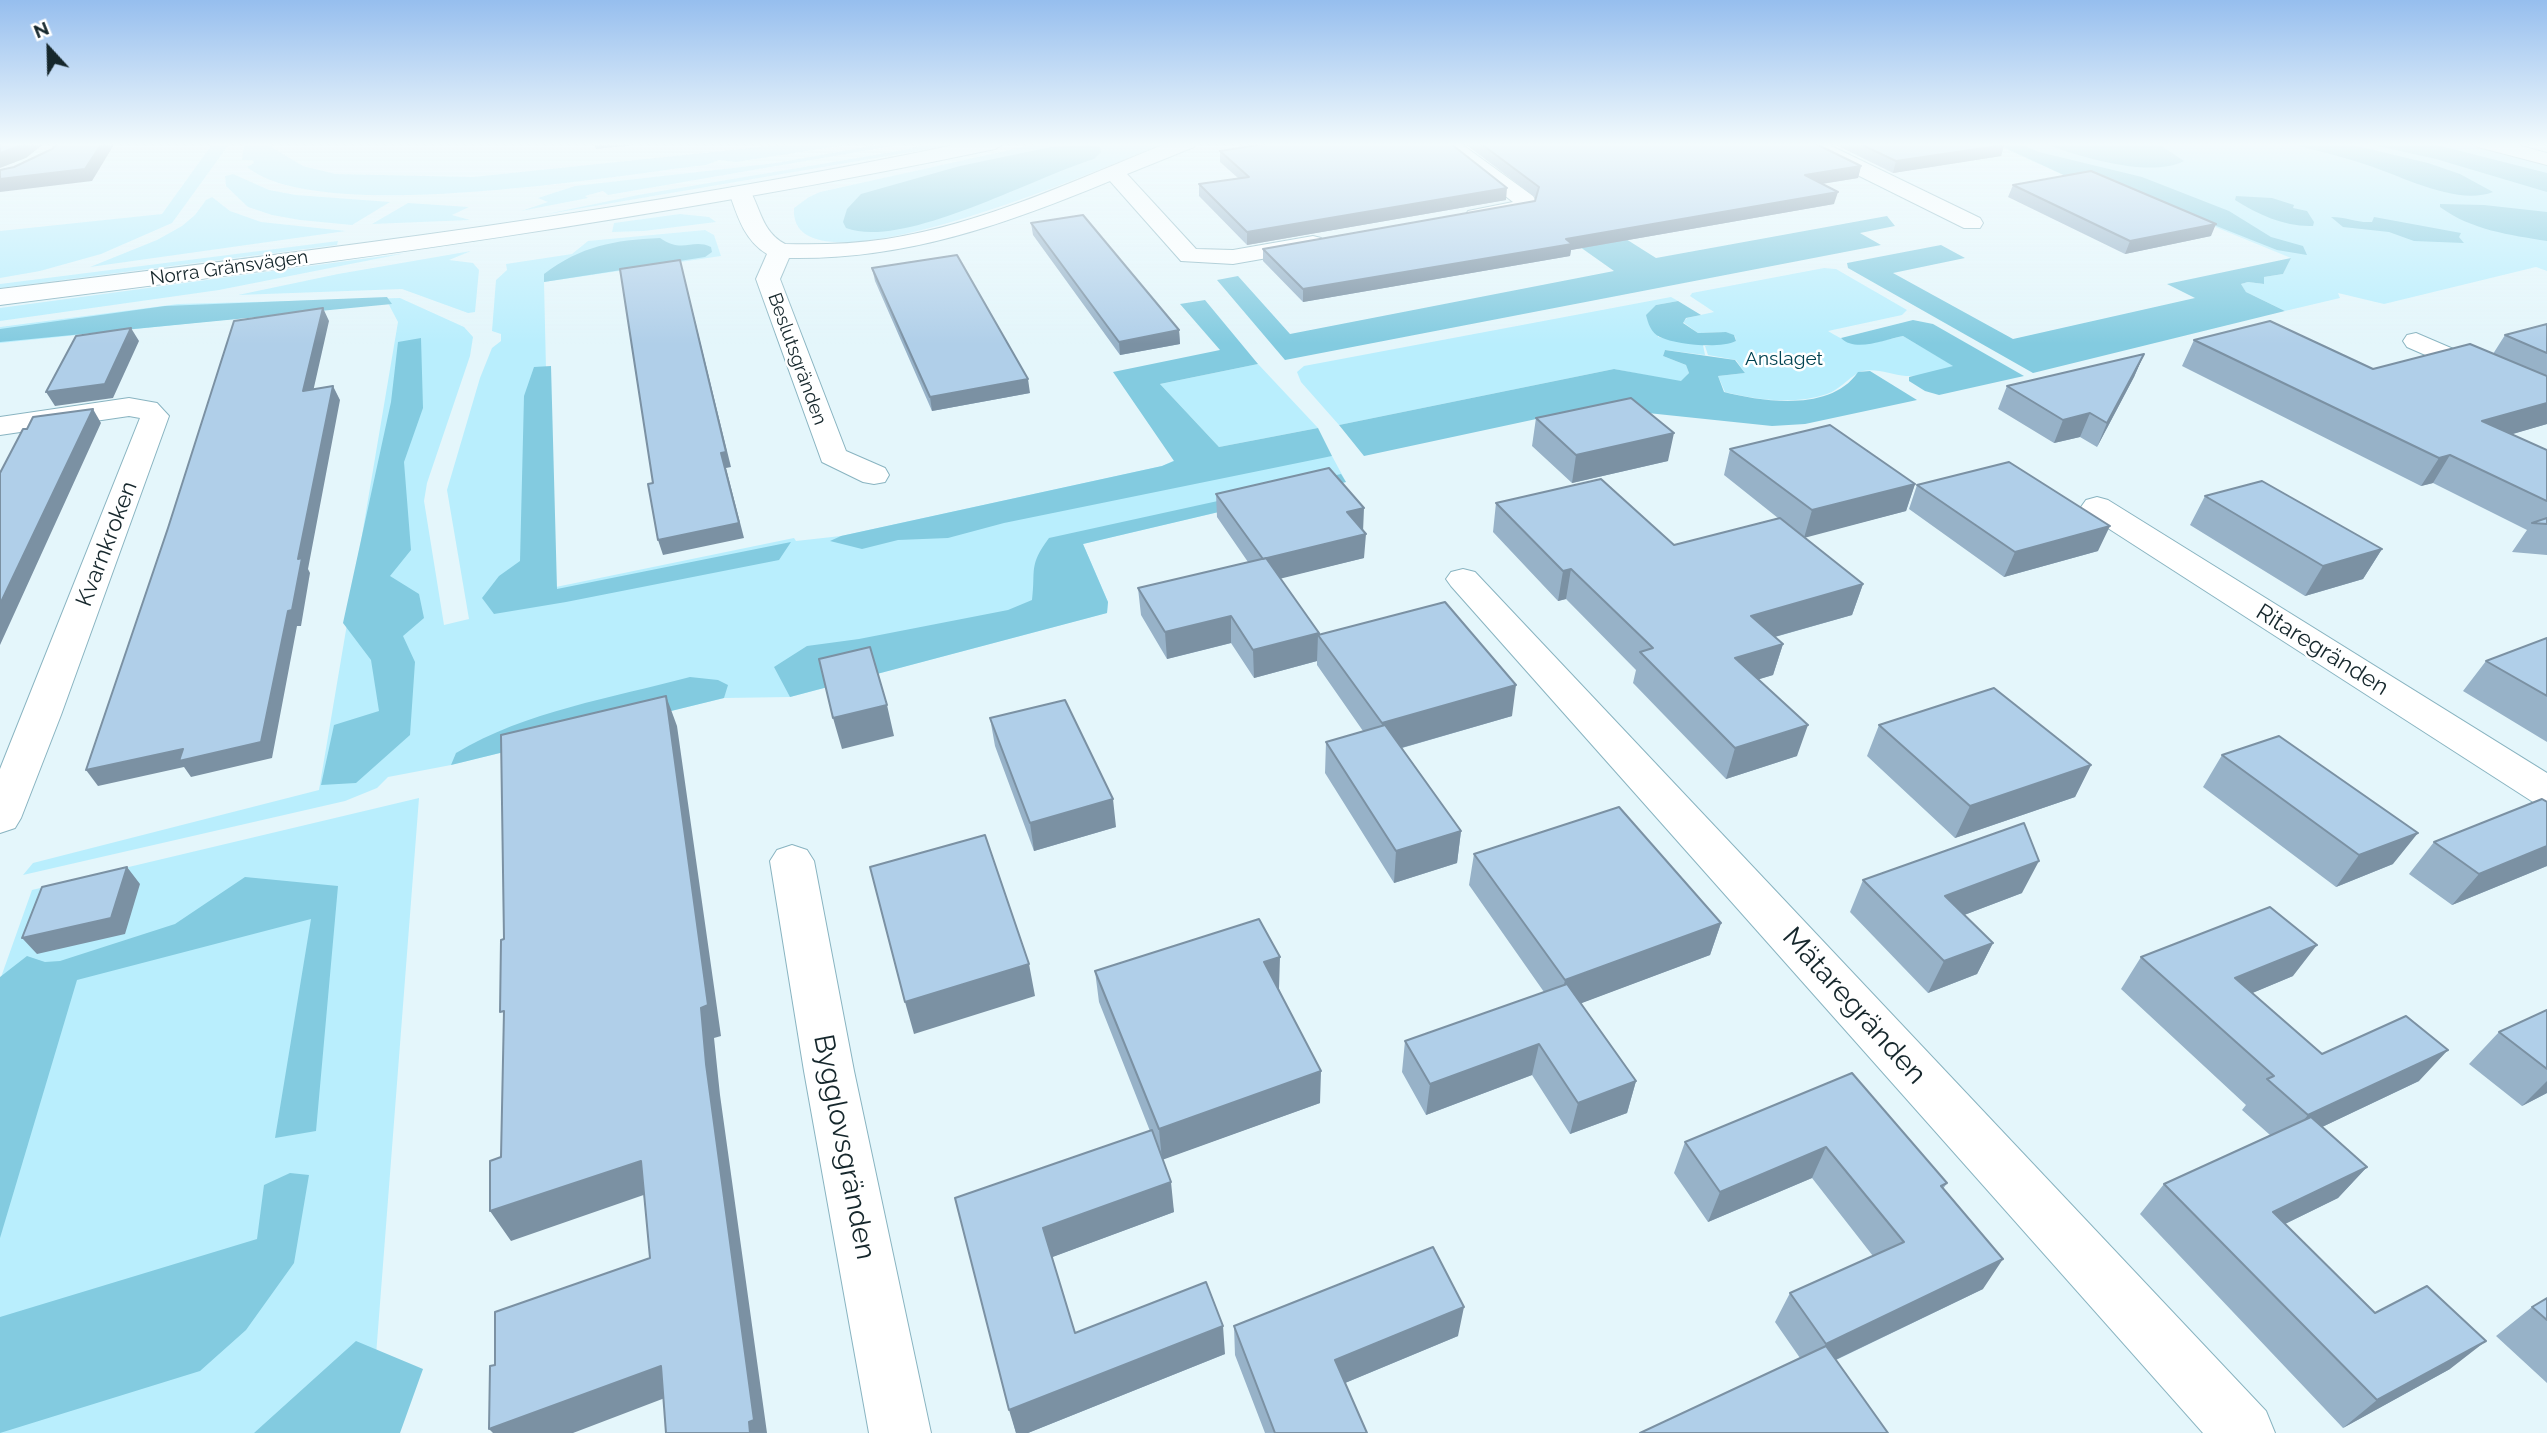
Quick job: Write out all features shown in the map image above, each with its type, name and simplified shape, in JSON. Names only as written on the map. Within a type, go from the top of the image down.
[{"type":"street","name":"Norra Gränsvägen","points":[[0,298],[343,253],[624,210]]},
{"type":"street","points":[[748,210],[759,237],[765,244],[780,251],[840,253],[919,240],[984,222],[1016,210]]},
{"type":"street","points":[[1148,210],[1189,256],[1233,257],[1338,239]]},
{"type":"street","points":[[1457,219],[1510,210]]},
{"type":"street","points":[[1945,210],[1972,223]]},
{"type":"street","name":"Beslutsgränden","points":[[780,251],[768,279],[833,456],[874,475]]},
{"type":"street","points":[[2416,341],[2547,399]]},
{"type":"street","name":"Kvarnkroken","points":[[0,426],[129,407],[147,409],[155,416],[42,715],[0,818]]},
{"type":"street","name":"Ritaregränden","points":[[2097,507],[2547,792]]},
{"type":"street","name":"Mätaregränden","points":[[1463,579],[2244,1433]]},
{"type":"street","name":"Bygglovsgränden","points":[[792,861],[829,1071],[900,1433]]},
{"type":"green space","points":[[165,210],[182,210],[172,223],[101,254],[40,271],[0,278],[0,231],[162,214]]},
{"type":"green space","points":[[199,210],[229,210],[261,222],[346,231],[90,267],[157,240]]},
{"type":"green space","points":[[257,210],[377,210],[352,225],[272,215]]},
{"type":"green space","points":[[396,210],[463,210],[452,215],[470,220],[372,224]]},
{"type":"green space","points":[[795,210],[989,210],[897,236],[843,242],[806,235]]},
{"type":"green space","points":[[2173,210],[2547,210],[2547,271],[2536,267],[2384,304],[2338,293],[2340,298],[2285,311],[2246,292],[2241,284],[2264,284],[2264,277],[2283,274],[2291,258]]},
{"type":"green space","points":[[680,214],[709,217],[716,222],[612,232],[614,223]]},
{"type":"green space","points":[[705,230],[714,235],[721,256],[544,282],[551,588],[794,538],[796,541],[841,536],[1162,466],[1175,460],[1214,464],[1332,456],[1346,482],[1083,544],[1108,602],[1107,613],[790,697],[724,698],[451,765],[388,777],[377,788],[345,801],[23,875],[33,863],[319,790],[398,322],[388,303],[0,343],[0,327],[178,304],[400,298],[464,327],[473,337],[470,356],[427,483],[424,501],[444,625],[469,619],[447,490],[480,378],[492,348],[501,341],[501,334],[492,331],[496,280],[507,270],[506,264],[572,254],[588,241]]},
{"type":"green space","points":[[338,241],[337,245],[0,288],[0,284]]},
{"type":"green space","points":[[471,251],[449,260],[473,263],[479,270],[475,312],[468,313],[402,289],[238,295],[338,274]]},
{"type":"green space","points":[[406,253],[219,290],[0,321],[0,308]]},
{"type":"green space","name":"Anslaget","points":[[1824,268],[1836,269],[1907,310],[1902,315],[1828,331],[1848,341],[1865,344],[1903,336],[1954,366],[1912,376],[1874,370],[1863,371],[1832,392],[1802,399],[1763,399],[1725,392],[1718,376],[1745,373],[1736,360],[1708,355],[1705,346],[1736,341],[1735,336],[1726,332],[1698,333],[1683,322],[1687,318],[1714,312],[1690,296],[1692,293]]},
{"type":"green space","points":[[1671,297],[1678,301],[1656,305],[1658,337],[1703,345],[1705,355],[1665,350],[1663,356],[1686,365],[1689,373],[1681,382],[1614,369],[1339,425],[1301,382],[1297,372],[1304,366]]},
{"type":"green space","points":[[1258,364],[1318,428],[1219,447],[1160,384]]},
{"type":"green space","points":[[419,798],[370,1433],[0,1433],[0,980],[32,890]]},
{"type":"shaded area","points":[[847,210],[964,210],[934,221],[871,232],[846,228],[843,222]]},
{"type":"shaded area","points":[[2176,210],[2226,210],[2271,237],[2303,246],[2307,255],[2277,250]]},
{"type":"shaded area","points":[[2251,210],[2302,210],[2307,211],[2314,222],[2313,226],[2303,226],[2272,219]]},
{"type":"shaded area","points":[[2444,210],[2547,212],[2547,241],[2505,234]]},
{"type":"shaded area","points":[[1887,216],[1895,226],[1860,233],[1881,245],[1285,360],[1217,280],[1238,276],[1290,334],[1614,271],[1556,230],[1599,222],[1656,258]]},
{"type":"shaded area","points":[[2331,217],[2372,222],[2374,217],[2461,233],[2459,237],[2464,243],[2414,241],[2389,232],[2343,227]]},
{"type":"shaded area","points":[[660,238],[681,246],[704,245],[711,247],[712,252],[705,257],[544,282],[544,274],[585,251],[613,243]]},
{"type":"shaded area","points":[[1941,245],[1965,258],[1893,273],[2013,339],[2195,298],[2167,284],[2291,258],[2283,274],[2264,277],[2264,284],[2241,284],[2246,292],[2285,311],[2033,373],[1848,268],[1847,263]]},
{"type":"shaded area","points":[[387,297],[392,304],[0,342],[0,329],[165,306]]},
{"type":"shaded area","points":[[1205,300],[1258,364],[1160,384],[1219,447],[1318,428],[1332,456],[1004,523],[948,538],[898,540],[862,549],[830,541],[841,536],[1162,466],[1174,461],[1113,372],[1220,350],[1180,304]]},
{"type":"shaded area","points":[[1678,301],[1701,315],[1686,318],[1683,323],[1698,333],[1726,332],[1734,335],[1736,341],[1720,345],[1698,345],[1667,340],[1654,333],[1646,315],[1656,305]]},
{"type":"shaded area","points":[[1913,320],[1933,324],[2024,376],[1939,395],[1925,391],[1909,381],[1909,377],[1953,366],[1903,336],[1862,345],[1841,338]]},
{"type":"shaded area","points":[[421,338],[423,408],[404,462],[411,550],[390,576],[419,594],[424,618],[403,636],[415,662],[410,735],[356,783],[321,785],[334,725],[379,711],[371,660],[343,623],[391,402],[398,342]]},
{"type":"shaded area","points":[[1665,350],[1735,360],[1745,373],[1718,376],[1724,392],[1740,396],[1777,401],[1814,399],[1846,385],[1858,372],[1870,371],[1917,400],[1805,424],[1772,426],[1619,410],[1541,418],[1364,456],[1339,425],[1614,369],[1681,381],[1689,373],[1686,365],[1663,356]]},
{"type":"shaded area","points":[[551,366],[557,589],[791,542],[779,560],[494,614],[482,598],[499,576],[520,561],[524,396],[534,367]]},
{"type":"shaded area","points":[[1341,474],[1346,482],[1083,544],[1108,602],[1107,613],[790,697],[774,667],[807,646],[859,639],[1008,610],[1032,600],[1035,562],[1049,538]]},
{"type":"shaded area","points":[[690,677],[718,680],[728,685],[724,698],[451,765],[456,753],[511,726],[570,707]]},
{"type":"shaded area","points":[[245,877],[338,886],[316,1131],[275,1138],[311,919],[77,980],[0,1238],[0,977],[27,956],[45,962],[60,961],[175,924]]},
{"type":"shaded area","points":[[290,1173],[309,1175],[294,1263],[246,1330],[200,1371],[0,1433],[0,1317],[257,1239],[264,1185]]},
{"type":"shaded area","points":[[356,1341],[423,1369],[400,1433],[254,1433]]},
{"type":"building","points":[[1225,210],[1378,210],[1247,232]]},
{"type":"building","points":[[1485,210],[1735,210],[1566,239],[1572,244],[1303,289],[1263,249]]},
{"type":"building","points":[[2065,210],[2183,210],[2216,224],[2130,241]]},
{"type":"building","points":[[1083,215],[1179,330],[1119,342],[1031,223]]},
{"type":"building","points":[[957,255],[1028,379],[930,397],[872,268]]},
{"type":"building","points":[[680,260],[726,452],[721,453],[739,523],[658,540],[648,484],[653,483],[620,269]]},
{"type":"building","points":[[323,308],[303,391],[333,386],[298,559],[302,558],[292,610],[288,611],[261,742],[179,761],[183,749],[86,770],[168,528],[234,321]]},
{"type":"building","points":[[2270,321],[2373,369],[2470,344],[2547,376],[2547,403],[2482,421],[2547,450],[2547,501],[2450,455],[2439,458],[2194,340]]},
{"type":"building","points":[[2547,324],[2547,353],[2505,335]]},
{"type":"building","points":[[131,328],[105,384],[46,392],[76,336]]},
{"type":"building","points":[[2144,354],[2107,423],[2090,413],[2063,420],[2007,386]]},
{"type":"building","points":[[1631,398],[1674,433],[1576,455],[1536,418]]},
{"type":"building","points":[[93,409],[0,604],[0,473],[23,429],[27,429],[33,417]]},
{"type":"building","points":[[1830,425],[1915,484],[1812,510],[1730,449]]},
{"type":"building","points":[[2009,462],[2110,526],[2015,552],[1917,485]]},
{"type":"building","points":[[1329,468],[1364,508],[1347,512],[1366,534],[1263,559],[1216,494]]},
{"type":"building","points":[[1601,479],[1674,545],[1780,518],[1863,584],[1751,616],[1783,644],[1735,658],[1808,725],[1735,748],[1640,652],[1653,648],[1571,569],[1563,571],[1496,503]]},
{"type":"building","points":[[2262,481],[2382,549],[2323,566],[2205,496]]},
{"type":"building","points":[[2547,518],[2547,524],[2532,523]]},
{"type":"building","points":[[1266,558],[1319,633],[1253,650],[1231,616],[1165,632],[1138,588]]},
{"type":"building","points":[[1445,602],[1516,685],[1382,723],[1318,635]]},
{"type":"building","points":[[2547,638],[2547,696],[2486,661]]},
{"type":"building","points":[[870,647],[887,705],[833,718],[819,659]]},
{"type":"building","points":[[1994,688],[2091,765],[1970,806],[1879,725]]},
{"type":"building","points":[[666,696],[708,1005],[701,1008],[706,1064],[754,1420],[749,1422],[750,1433],[666,1433],[661,1366],[489,1429],[490,1366],[495,1365],[495,1312],[650,1258],[641,1161],[490,1211],[490,1161],[501,1157],[504,1011],[500,1012],[501,940],[504,939],[501,735]]},
{"type":"building","points":[[1065,700],[1113,799],[1030,823],[990,718]]},
{"type":"building","points":[[1385,725],[1461,831],[1396,851],[1326,742]]},
{"type":"building","points":[[2279,736],[2418,833],[2359,855],[2222,755]]},
{"type":"building","points":[[2542,799],[2547,802],[2547,846],[2479,874],[2434,842]]},
{"type":"building","points":[[1619,807],[1721,923],[1565,980],[1474,854]]},
{"type":"building","points":[[2024,823],[2039,861],[1945,896],[1993,943],[1944,961],[1863,880]]},
{"type":"building","points":[[985,835],[1029,964],[905,1002],[870,867]]},
{"type":"building","points":[[127,867],[111,918],[22,938],[42,887]]},
{"type":"building","points":[[2270,907],[2317,945],[2235,978],[2322,1054],[2406,1016],[2448,1050],[2308,1115],[2267,1079],[2274,1076],[2141,957]]},
{"type":"building","points":[[1259,919],[1280,957],[1264,962],[1321,1071],[1159,1129],[1095,971]]},
{"type":"building","points":[[1567,984],[1636,1081],[1578,1103],[1539,1044],[1430,1084],[1405,1041]]},
{"type":"building","points":[[2547,1010],[2547,1069],[2499,1032]]},
{"type":"building","points":[[1852,1073],[1947,1183],[1941,1186],[2003,1259],[1826,1344],[1790,1293],[1904,1242],[1826,1147],[1720,1192],[1685,1142]]},
{"type":"building","points":[[2311,1117],[2367,1167],[2273,1212],[2375,1313],[2427,1286],[2486,1341],[2377,1400],[2164,1184]]},
{"type":"building","points":[[1152,1130],[1171,1182],[1043,1228],[1075,1333],[1206,1282],[1223,1326],[1009,1410],[955,1198]]},
{"type":"building","points":[[1433,1247],[1464,1307],[1335,1360],[1367,1433],[1275,1433],[1234,1326]]},
{"type":"building","points":[[2547,1298],[2547,1320],[2532,1307]]},
{"type":"building","points":[[1826,1346],[1888,1433],[1640,1433]]}]
